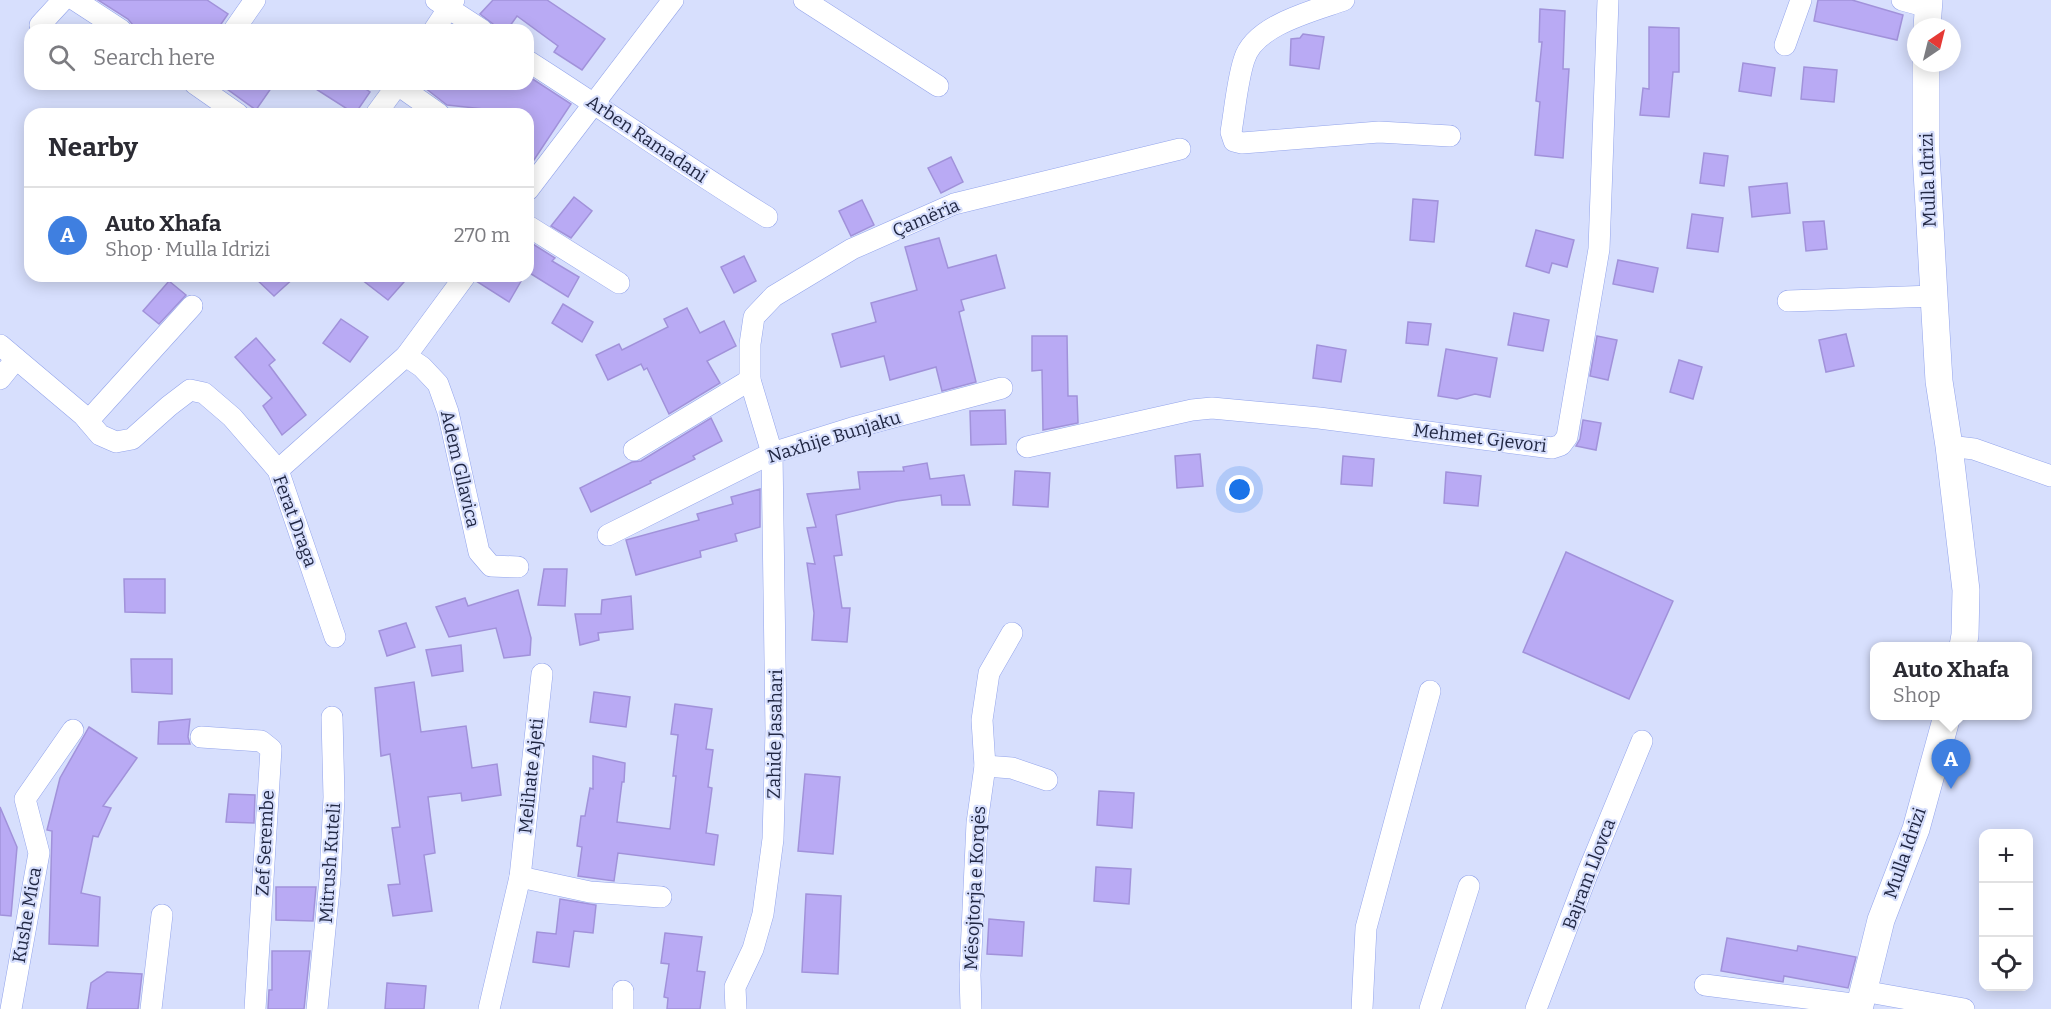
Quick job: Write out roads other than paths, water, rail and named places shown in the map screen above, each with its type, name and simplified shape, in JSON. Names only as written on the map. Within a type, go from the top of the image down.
[{"type":"street","points":[[42,24],[63,0]]},
{"type":"street","points":[[75,0],[112,24]]},
{"type":"street","points":[[238,24],[255,0]]},
{"type":"street","points":[[534,176],[595,103],[673,0]]},
{"type":"street","points":[[804,0],[938,86]]},
{"type":"street","points":[[1344,0],[1289,19],[1253,43],[1244,58],[1231,132],[1234,141],[1242,143],[1379,132],[1450,136]]},
{"type":"street","name":"Mehmet Gjevori","points":[[1027,447],[1192,410],[1212,408],[1319,418],[1552,448],[1562,446],[1566,437],[1599,249],[1608,0]]},
{"type":"street","points":[[1785,45],[1801,0]]},
{"type":"street","points":[[1902,0],[1928,11]]},
{"type":"street","points":[[437,24],[446,3],[474,24]]},
{"type":"street","name":"Arben Ramadani","points":[[534,65],[595,103],[688,168],[767,217]]},
{"type":"street","name":"Mulla Idrizi","points":[[1926,72],[1926,153],[1939,381],[1966,590],[1964,642]]},
{"type":"street","points":[[204,90],[229,108]]},
{"type":"street","points":[[380,108],[394,90]]},
{"type":"street","points":[[406,90],[432,108]]},
{"type":"street","name":"Çamëria","points":[[772,453],[750,380],[750,344],[754,317],[774,296],[852,249],[954,204],[1180,149]]},
{"type":"street","points":[[534,230],[619,283]]},
{"type":"street","points":[[278,470],[406,356],[461,282]]},
{"type":"street","points":[[1788,301],[1934,296]]},
{"type":"street","points":[[88,421],[192,306]]},
{"type":"street","name":"Ferat Draga","points":[[0,345],[88,421],[100,435],[116,442],[132,439],[190,390],[204,393],[232,417],[278,470],[335,637]]},
{"type":"street","name":"Adem Gllavica","points":[[406,356],[422,367],[438,384],[448,412],[479,552],[491,566],[518,567]]},
{"type":"street","points":[[0,379],[16,359]]},
{"type":"street","points":[[634,450],[750,380]]},
{"type":"street","name":"Naxhije Bunjaku","points":[[608,535],[772,453],[852,428],[1002,388]]},
{"type":"street","points":[[1949,446],[1974,449],[2051,476]]},
{"type":"street","name":"Zahide Jasahari","points":[[736,1009],[735,987],[753,949],[763,914],[773,839],[776,730],[772,453]]},
{"type":"street","name":"Mësojtorja e Korqës","points":[[971,1009],[970,975],[977,823],[985,766],[982,720],[989,674],[1012,633]]},
{"type":"street","name":"Melihate Ajeti","points":[[489,1009],[520,877],[542,674]]},
{"type":"street","points":[[1362,1009],[1366,928],[1430,691]]},
{"type":"street","name":"Mitrush Kuteli","points":[[317,1009],[330,879],[334,797],[332,717]]},
{"type":"street","name":"Mulla Idrizi","points":[[1861,1002],[1881,920],[1916,829],[1946,720]]},
{"type":"street","name":"Kushe Mica","points":[[11,1009],[39,853],[25,799],[73,730]]},
{"type":"street","name":"Zef Serembe","points":[[201,737],[261,741],[271,748],[255,1009]]},
{"type":"street","name":"Bajram Llovca","points":[[1536,1009],[1588,872],[1642,741]]},
{"type":"street","points":[[985,766],[1012,768],[1047,780]]},
{"type":"street","points":[[520,877],[590,892],[661,897]]},
{"type":"street","points":[[1430,1009],[1469,886]]},
{"type":"street","points":[[151,1009],[162,915]]},
{"type":"street","points":[[1705,985],[1861,1002],[1964,1009]]},
{"type":"place","name":"Auto Xhafa","points":[[1951,789]]}]
